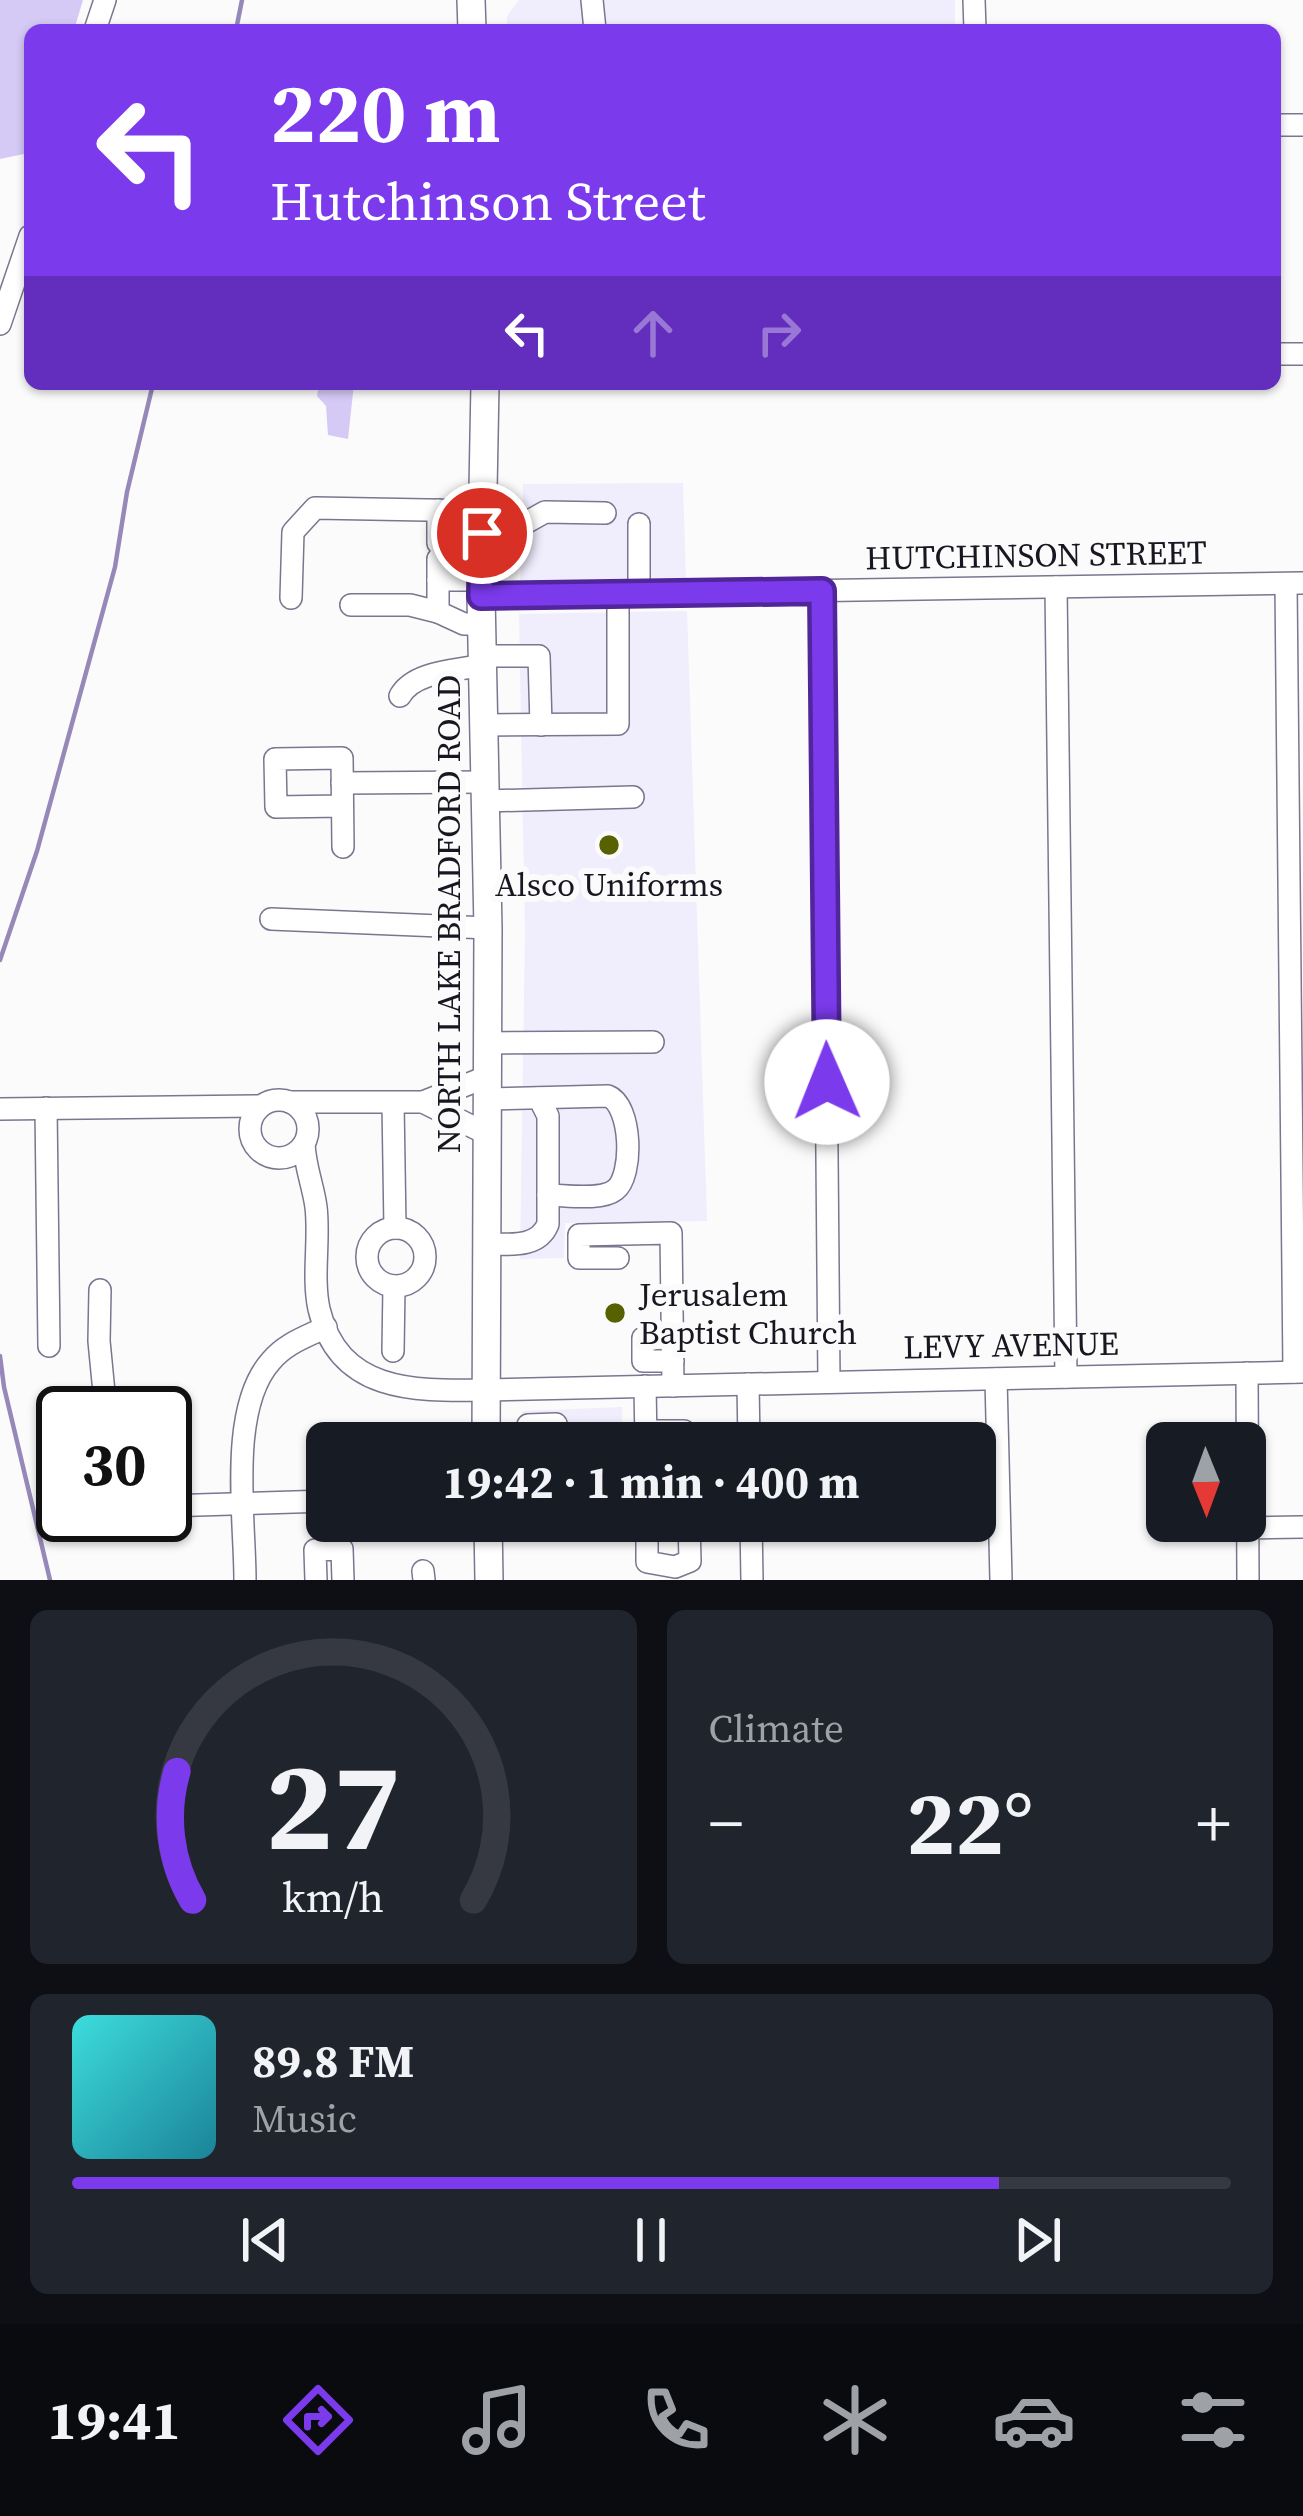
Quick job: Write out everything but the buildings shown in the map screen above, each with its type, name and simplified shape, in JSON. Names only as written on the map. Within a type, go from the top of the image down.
[{"type":"main road","name":"NORTH LAKE BRADFORD ROAD","points":[[485,390],[486,1422]]},
{"type":"main road","points":[[488,1542],[489,1580]]},
{"type":"street","points":[[0,324],[24,254]]},
{"type":"street","points":[[291,598],[292,532],[315,508],[438,510],[511,531],[545,512],[604,513]]},
{"type":"street","points":[[438,510],[438,612]]},
{"type":"street","points":[[484,725],[618,724],[639,524]]},
{"type":"street","name":"HUTCHINSON STREET","points":[[438,561],[482,600],[1294,584]]},
{"type":"street","points":[[1294,584],[1298,1372]]},
{"type":"street","points":[[1056,587],[1066,1377]]},
{"type":"street","points":[[822,591],[830,1382]]},
{"type":"street","points":[[350,605],[410,605],[464,624],[482,600]]},
{"type":"street","points":[[400,696],[416,680],[483,660],[539,656],[542,725]]},
{"type":"street","points":[[343,848],[342,795],[486,791],[633,797]]},
{"type":"street","points":[[271,920],[488,928]]},
{"type":"street","points":[[486,1043],[653,1042]]},
{"type":"street","points":[[250,1133],[252,1118],[270,1101],[423,1102],[486,1088],[539,1098],[615,1098],[627,1119],[625,1177],[617,1190],[548,1196]]},
{"type":"street","points":[[485,1244],[531,1242],[545,1233],[548,1116],[539,1098]]},
{"type":"street","points":[[245,1580],[244,1427],[249,1399],[258,1378],[289,1344],[326,1327],[319,1309],[316,1207],[306,1175],[305,1115],[290,1102]]},
{"type":"street","points":[[423,1102],[485,1133]]},
{"type":"street","points":[[393,1103],[394,1228]]},
{"type":"street","points":[[279,1157],[288,1156],[340,1104]]},
{"type":"street","points":[[222,1106],[260,1150],[306,1175]]},
{"type":"street","points":[[4,1109],[262,1106]]},
{"type":"street","points":[[46,1108],[49,1346]]},
{"type":"street","points":[[394,1228],[413,1233],[425,1258],[412,1281],[394,1286],[376,1278],[368,1252],[377,1235],[394,1228]]},
{"type":"street","points":[[619,1258],[579,1258],[579,1235],[671,1233],[673,1386]]},
{"type":"street","points":[[393,1351],[394,1286]]},
{"type":"street","points":[[100,1290],[103,1386]]},
{"type":"street","name":"LEVY AVENUE","points":[[326,1327],[350,1365],[388,1386],[485,1390],[1298,1372]]},
{"type":"street","points":[[643,1338],[644,1361],[673,1361]]},
{"type":"street","points":[[1247,1373],[1247,1422]]},
{"type":"street","points":[[996,1379],[1001,1580]]},
{"type":"street","points":[[748,1384],[749,1422]]},
{"type":"street","points":[[645,1386],[646,1422]]},
{"type":"street","points":[[540,1422],[543,1389]]},
{"type":"street","points":[[192,1506],[306,1502]]},
{"type":"street","points":[[1266,1528],[1303,1527]]},
{"type":"street","points":[[647,1542],[647,1562],[675,1568],[690,1561],[690,1542]]},
{"type":"street","points":[[751,1542],[752,1580]]},
{"type":"street","points":[[1248,1542],[1248,1580]]},
{"type":"street","points":[[316,1580],[315,1550],[342,1549],[343,1580]]},
{"type":"shaded area","points":[[0,0],[83,0],[76,24],[24,24],[24,154],[0,159]]},
{"type":"shaded area","points":[[519,0],[955,0],[955,24],[507,24]]},
{"type":"shaded area","points":[[318,390],[353,390],[348,439],[328,435],[326,406]]},
{"type":"shaded area","points":[[683,483],[686,584],[520,585],[523,484]]},
{"type":"shaded area","points":[[687,611],[707,1221],[565,1223],[564,1258],[520,1259],[525,933],[519,614]]},
{"type":"shaded area","points":[[622,1407],[622,1422],[521,1422],[522,1411]]},
{"type":"waterway","points":[[237,24],[242,0]]},
{"type":"waterway","points":[[0,960],[37,851],[115,567],[152,390]]},
{"type":"waterway","points":[[0,1356],[50,1580]]},
{"type":"place","name":"Alsco Uniforms","points":[[609,845]]},
{"type":"place","name":"Jerusalem Baptist Church","points":[[615,1313]]},
{"type":"route","points":[[482,533],[481,596],[822,591],[827,1082]]}]
